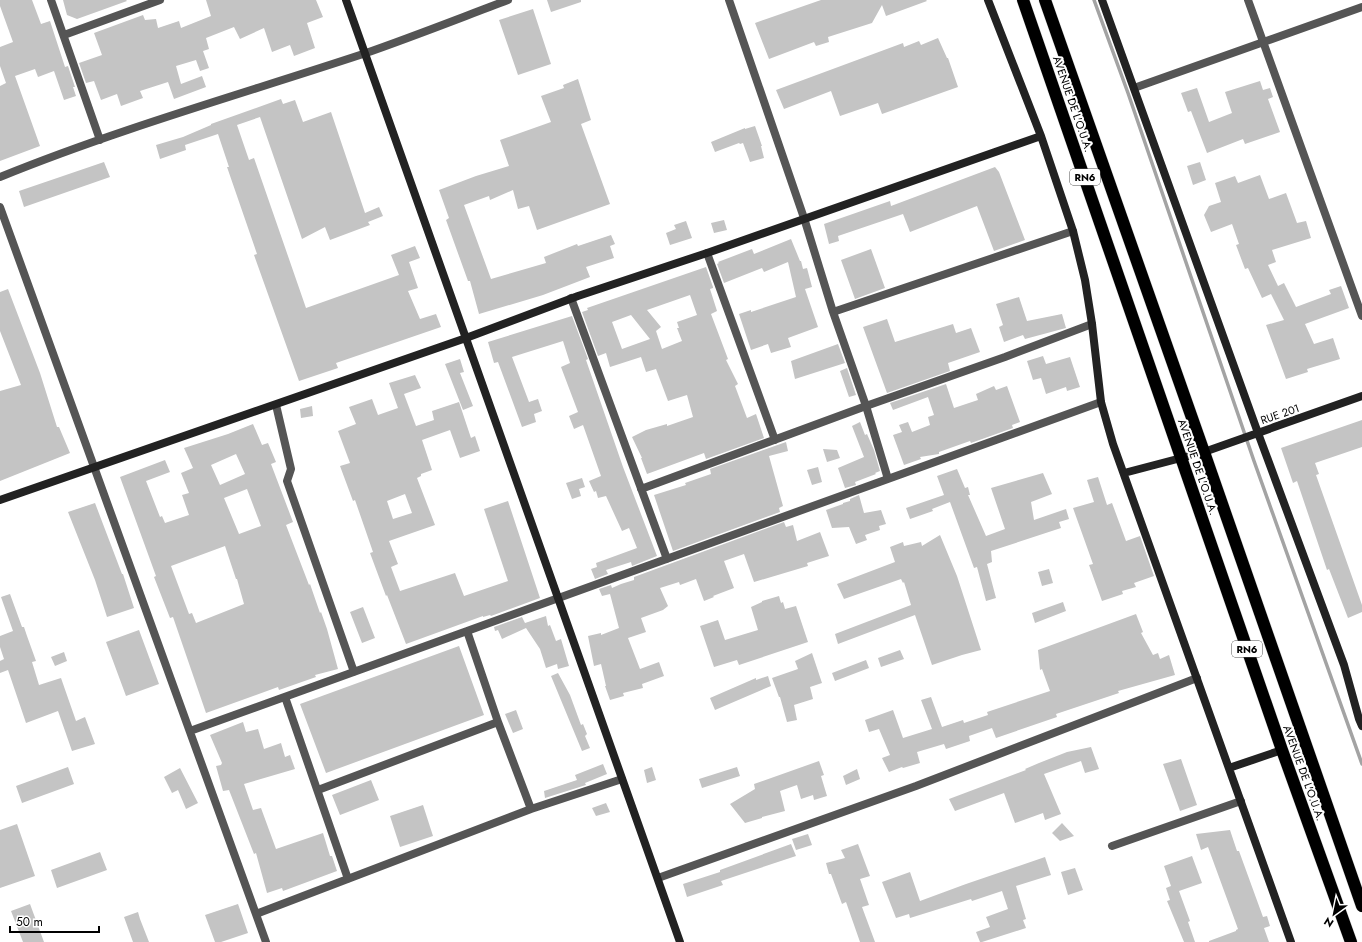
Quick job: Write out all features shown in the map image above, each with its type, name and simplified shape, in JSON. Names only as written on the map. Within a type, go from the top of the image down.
[{"type":"highway","name":"AVENUE DE L'O.U.A.","points":[[1023,0],[1282,750],[1350,942]]},
{"type":"highway","name":"AVENUE DE L'O.U.A.","points":[[1045,0],[1362,906]]},
{"type":"street","points":[[52,0],[100,140]]},
{"type":"street","points":[[64,35],[160,0]]},
{"type":"street","points":[[346,0],[680,942]]},
{"type":"street","points":[[0,177],[39,161],[100,140],[365,53],[508,0]]},
{"type":"street","points":[[729,0],[804,218],[833,312],[866,406],[888,479]]},
{"type":"street","points":[[988,0],[1041,136],[1073,231],[1085,280],[1092,324],[1101,402],[1113,444],[1291,942]]},
{"type":"street","points":[[1102,0],[1258,433],[1344,665],[1362,726]]},
{"type":"street","points":[[1248,0],[1262,43],[1362,316]]},
{"type":"street","points":[[1134,88],[1362,7]]},
{"type":"street","points":[[0,500],[466,338],[571,298],[1041,136]]},
{"type":"street","points":[[0,206],[266,942]]},
{"type":"street","points":[[833,312],[1073,231]]},
{"type":"street","points":[[707,252],[775,440]]},
{"type":"street","points":[[571,298],[666,559]]},
{"type":"street","points":[[641,489],[1092,324]]},
{"type":"street","name":"RUE 201","points":[[1124,473],[1204,452],[1362,396]]},
{"type":"street","points":[[190,731],[1101,402]]},
{"type":"street","points":[[276,405],[291,469],[287,481],[354,672]]},
{"type":"street","points":[[467,631],[498,722],[531,809]]},
{"type":"street","points":[[658,878],[916,786],[1197,678]]},
{"type":"street","points":[[285,697],[348,879]]},
{"type":"street","points":[[318,790],[498,722]]},
{"type":"street","points":[[1229,768],[1282,750]]},
{"type":"street","points":[[256,914],[531,809],[622,779]]},
{"type":"street","points":[[1112,846],[1241,801]]},
{"type":"building","points":[[0,0],[32,0],[41,24],[50,21],[65,67],[68,66],[75,87],[73,87],[76,96],[64,100],[54,71],[38,77],[35,69],[15,76],[40,146],[0,161],[0,86],[6,83],[0,66],[0,47],[13,42],[0,6]]},
{"type":"building","points":[[63,0],[127,1],[77,19],[67,15]]},
{"type":"building","points":[[206,0],[316,0],[323,17],[307,23],[315,48],[294,56],[290,45],[272,52],[264,28],[240,39],[234,27],[206,38],[209,49],[203,51],[209,68],[200,71],[196,60],[176,66],[181,84],[202,76],[206,87],[174,99],[168,82],[140,91],[143,98],[121,106],[117,94],[101,100],[94,81],[86,83],[79,63],[102,55],[94,33],[143,15],[145,20],[156,19],[158,28],[179,21],[181,28],[211,16]]},
{"type":"building","points":[[547,0],[581,0],[581,2],[551,12]]},
{"type":"building","points":[[821,0],[927,1],[886,16],[882,5],[872,23],[828,37],[829,42],[816,46],[814,42],[769,59],[755,23]]},
{"type":"building","points":[[533,9],[551,64],[518,75],[499,20]]},
{"type":"building","points":[[938,38],[948,58],[958,87],[882,114],[878,103],[840,116],[831,91],[784,109],[776,90],[903,43],[904,47],[919,41],[921,45]]},
{"type":"building","points":[[578,79],[591,120],[581,124],[610,204],[537,230],[529,206],[518,209],[513,190],[490,200],[489,196],[464,205],[491,279],[546,263],[544,257],[577,244],[578,246],[611,235],[615,244],[610,246],[614,258],[586,267],[590,277],[543,295],[479,314],[470,281],[468,281],[446,220],[449,218],[439,190],[476,176],[509,166],[500,140],[551,122],[541,96],[564,88],[563,85]]},
{"type":"building","points":[[1260,81],[1263,90],[1270,88],[1273,97],[1268,99],[1280,132],[1245,144],[1243,139],[1207,153],[1191,111],[1188,112],[1181,93],[1197,88],[1209,122],[1232,113],[1225,92]]},
{"type":"building","points":[[281,99],[283,104],[295,100],[303,122],[331,112],[365,213],[379,207],[383,216],[368,222],[370,225],[330,240],[325,227],[302,239],[260,117],[237,125],[249,160],[254,158],[306,308],[399,275],[391,255],[415,246],[420,258],[409,262],[418,288],[408,291],[420,319],[436,314],[441,327],[336,363],[338,368],[299,381],[254,255],[257,254],[227,167],[229,167],[218,134],[185,145],[186,150],[160,159],[156,145],[183,137],[211,124]]},
{"type":"building","points":[[755,126],[762,146],[764,158],[750,162],[743,143],[739,143],[715,152],[711,142],[745,128]]},
{"type":"building","points":[[104,162],[110,177],[24,207],[19,191]]},
{"type":"building","points":[[1200,162],[1206,180],[1193,185],[1187,166]]},
{"type":"building","points":[[995,167],[999,172],[1025,240],[994,251],[977,206],[910,232],[903,214],[838,236],[839,241],[829,244],[824,224],[890,201],[891,206]]},
{"type":"building","points":[[1260,175],[1269,199],[1286,193],[1297,223],[1306,221],[1311,238],[1272,250],[1276,262],[1268,265],[1278,286],[1284,283],[1296,307],[1331,294],[1329,290],[1341,286],[1349,308],[1305,324],[1314,344],[1333,338],[1340,359],[1307,369],[1308,372],[1286,379],[1266,325],[1284,320],[1271,294],[1262,298],[1248,268],[1245,269],[1236,245],[1239,244],[1232,224],[1211,232],[1204,215],[1209,206],[1221,202],[1215,183],[1235,176],[1238,183]]},
{"type":"building","points":[[724,220],[727,230],[714,233],[711,223]]},
{"type":"building","points":[[686,221],[692,238],[670,245],[666,233],[676,229],[674,225]]},
{"type":"building","points":[[791,239],[803,269],[807,268],[812,287],[805,289],[818,327],[788,338],[791,347],[771,353],[768,344],[751,350],[739,314],[751,310],[751,312],[796,297],[788,262],[764,272],[762,268],[724,283],[717,264],[719,263],[718,262],[752,249],[754,254]]},
{"type":"building","points":[[871,249],[885,288],[855,299],[841,260]]},
{"type":"building","points":[[706,267],[713,287],[710,289],[717,311],[711,314],[728,359],[726,360],[738,384],[735,386],[747,418],[756,414],[764,438],[706,459],[704,453],[647,474],[642,458],[632,437],[646,430],[667,424],[667,426],[693,417],[687,395],[668,401],[656,369],[646,372],[641,357],[610,367],[606,353],[598,356],[582,312],[588,310],[587,308]],"holes":[[[690,295],[697,315],[677,322],[679,328],[677,328],[682,341],[662,349],[656,331],[661,327],[647,310]],[[631,315],[650,339],[622,349],[612,322]]]},
{"type":"building","points":[[8,289],[40,373],[57,427],[59,427],[70,453],[0,481],[0,391],[21,385],[0,331],[0,292]]},
{"type":"building","points":[[1019,297],[1027,321],[1062,314],[1066,328],[1025,339],[1023,335],[1004,342],[999,327],[1003,325],[996,304]]},
{"type":"building","points":[[572,316],[588,359],[586,360],[623,467],[657,556],[632,566],[631,562],[606,570],[608,574],[595,579],[591,569],[597,567],[596,563],[637,548],[629,528],[622,531],[606,496],[598,498],[596,491],[594,492],[589,481],[601,476],[583,425],[574,429],[569,416],[578,412],[561,367],[570,363],[563,341],[512,357],[529,402],[538,399],[542,411],[534,414],[536,422],[522,427],[498,362],[494,363],[488,342]]},
{"type":"building","points":[[887,319],[895,342],[953,324],[956,333],[971,328],[980,352],[948,363],[950,371],[887,393],[863,327]]},
{"type":"building","points":[[838,344],[845,363],[795,379],[791,361]]},
{"type":"building","points":[[1043,356],[1046,364],[1070,357],[1080,387],[1067,391],[1066,387],[1046,394],[1041,378],[1033,380],[1027,361]]},
{"type":"building","points":[[460,359],[464,372],[460,373],[473,406],[463,410],[445,364]]},
{"type":"building","points":[[847,368],[856,395],[849,397],[840,371]]},
{"type":"building","points":[[415,375],[421,388],[404,394],[416,426],[434,420],[432,411],[459,402],[471,438],[475,436],[480,451],[460,458],[450,430],[422,440],[432,470],[421,474],[421,476],[417,478],[435,525],[389,541],[398,564],[391,567],[400,591],[455,573],[464,596],[508,581],[484,509],[508,501],[540,598],[491,616],[483,616],[406,644],[370,553],[373,552],[355,500],[353,501],[340,466],[350,463],[338,431],[356,424],[349,407],[372,399],[378,415],[398,408],[389,383]],"holes":[[[405,494],[412,513],[393,519],[387,501]]]},
{"type":"building","points":[[946,384],[954,408],[978,400],[976,394],[994,386],[996,390],[1007,386],[1020,422],[1012,425],[1013,428],[971,443],[970,441],[939,452],[939,454],[920,457],[921,459],[904,465],[893,435],[902,432],[899,425],[908,422],[912,432],[930,425],[928,417],[934,415],[928,397],[893,410],[890,403]]},
{"type":"building","points":[[312,406],[313,416],[301,418],[300,409]]},
{"type":"building","points":[[1362,420],[1362,447],[1315,463],[1319,474],[1316,475],[1362,605],[1362,612],[1348,618],[1329,569],[1327,570],[1297,481],[1293,483],[1281,448]]},
{"type":"building","points":[[860,422],[865,435],[867,434],[874,450],[880,471],[855,482],[856,485],[845,488],[838,468],[864,457],[852,426]]},
{"type":"building","points":[[253,424],[262,445],[268,443],[276,462],[271,464],[293,522],[286,525],[320,613],[321,612],[338,669],[315,675],[316,677],[279,690],[278,687],[206,713],[173,617],[170,618],[154,577],[156,576],[120,477],[165,460],[170,472],[146,481],[160,517],[162,516],[165,523],[189,515],[182,495],[189,493],[181,473],[193,468],[184,448],[228,434]],"holes":[[[236,454],[245,474],[220,485],[211,465]],[[247,489],[261,526],[239,534],[224,498]],[[225,546],[244,604],[196,623],[192,613],[189,614],[171,566]]]},
{"type":"building","points":[[786,442],[788,451],[769,456],[783,506],[779,508],[780,512],[673,551],[654,495],[686,485],[685,483],[711,474],[710,469]]},
{"type":"building","points":[[823,449],[837,450],[840,458],[827,462]]},
{"type":"building","points":[[818,467],[822,482],[812,485],[807,470]]},
{"type":"building","points":[[957,469],[965,488],[968,487],[970,495],[968,495],[986,536],[1005,529],[991,488],[1043,473],[1052,494],[1031,502],[1034,520],[1066,509],[1069,519],[1059,522],[1061,528],[991,551],[992,562],[987,564],[996,598],[986,601],[977,567],[974,568],[950,502],[932,509],[933,511],[910,519],[906,508],[944,495],[937,476]]},
{"type":"building","points":[[1098,477],[1107,505],[1112,503],[1126,541],[1140,536],[1154,576],[1134,583],[1136,587],[1122,591],[1123,594],[1102,601],[1089,565],[1093,564],[1073,508],[1094,502],[1087,480]]},
{"type":"building","points":[[582,478],[585,487],[579,489],[581,496],[572,499],[566,483]]},
{"type":"building","points":[[859,495],[864,513],[881,510],[886,524],[879,526],[880,530],[865,535],[867,540],[856,544],[849,527],[832,528],[826,510],[850,501],[850,499]]},
{"type":"building","points":[[95,503],[123,574],[134,608],[107,617],[95,580],[68,512]]},
{"type":"building","points":[[784,522],[786,527],[793,525],[797,541],[820,532],[829,556],[807,563],[808,566],[754,582],[744,554],[724,561],[734,588],[704,601],[696,579],[680,585],[679,582],[660,588],[668,606],[663,610],[641,618],[646,632],[628,638],[640,669],[659,662],[664,676],[642,684],[643,688],[623,693],[624,696],[610,700],[605,686],[601,664],[594,666],[588,636],[601,633],[601,635],[619,628],[610,594],[602,596],[599,589],[611,585],[612,588],[634,580],[634,577]]},
{"type":"building","points":[[940,535],[957,576],[981,650],[932,665],[915,615],[838,644],[835,634],[911,605],[904,582],[903,583],[901,579],[844,599],[837,584],[895,562],[890,547],[903,542],[904,546],[921,542],[922,546]]},
{"type":"building","points":[[1049,569],[1053,583],[1042,586],[1038,572]]},
{"type":"building","points":[[10,594],[36,661],[32,662],[39,685],[61,678],[76,721],[85,717],[95,744],[72,751],[58,711],[26,723],[8,670],[0,673],[0,661],[4,659],[0,647],[0,636],[13,631],[1,597]]},
{"type":"building","points":[[779,596],[785,609],[796,606],[808,642],[739,665],[737,660],[714,667],[700,626],[718,620],[725,640],[758,630],[751,607],[762,601]]},
{"type":"building","points":[[1063,602],[1066,611],[1035,623],[1032,613]]},
{"type":"building","points":[[363,607],[375,638],[362,643],[350,612]]},
{"type":"building","points":[[1136,614],[1143,632],[1141,633],[1153,655],[1158,653],[1160,659],[1169,655],[1175,675],[1118,691],[1119,693],[1056,714],[1057,717],[996,738],[992,728],[969,736],[970,741],[946,749],[944,744],[917,752],[920,763],[889,772],[882,758],[890,755],[879,729],[869,732],[865,720],[893,710],[903,738],[932,729],[921,700],[931,697],[942,727],[963,720],[964,723],[988,715],[987,712],[1050,691],[1042,669],[1040,670],[1038,650]]},
{"type":"building","points":[[546,616],[548,626],[550,625],[556,641],[561,639],[569,666],[558,669],[557,664],[546,668],[540,649],[526,628],[502,639],[498,630],[495,631],[494,627],[522,617],[525,623]]},
{"type":"building","points":[[139,630],[159,684],[126,696],[106,642]]},
{"type":"building","points":[[459,646],[484,715],[326,773],[300,704]]},
{"type":"building","points":[[900,650],[904,659],[881,667],[878,658]]},
{"type":"building","points":[[64,652],[67,661],[55,666],[51,657]]},
{"type":"building","points":[[812,653],[822,683],[810,687],[813,699],[794,705],[797,720],[787,722],[780,697],[772,678],[798,669],[795,661]]},
{"type":"building","points":[[866,660],[869,668],[835,681],[832,673]]},
{"type":"building","points":[[558,673],[570,695],[581,725],[583,724],[587,734],[585,736],[590,748],[582,751],[551,676]]},
{"type":"building","points":[[768,676],[771,686],[715,710],[710,698],[756,678],[756,680]]},
{"type":"building","points":[[516,710],[523,729],[513,733],[505,714]]},
{"type":"building","points":[[243,722],[246,732],[258,729],[264,749],[281,743],[285,757],[290,755],[295,769],[244,784],[253,810],[261,808],[276,849],[323,833],[330,856],[332,856],[337,871],[283,891],[282,888],[267,893],[256,853],[254,854],[229,790],[223,791],[216,766],[221,765],[222,763],[210,735]]},
{"type":"building","points":[[1091,747],[1099,769],[1085,773],[1081,761],[1044,774],[1061,814],[1045,820],[1043,813],[1015,823],[1004,793],[955,811],[949,799],[1026,770],[1025,769],[1067,752]]},
{"type":"building","points":[[1181,759],[1197,805],[1180,811],[1163,764]]},
{"type":"building","points":[[819,761],[824,775],[821,776],[827,796],[814,800],[813,795],[801,799],[797,785],[780,791],[785,811],[745,823],[730,804],[755,789],[754,784]]},
{"type":"building","points":[[603,764],[607,774],[585,783],[586,785],[545,798],[544,791],[577,780],[575,775]]},
{"type":"building","points":[[68,767],[74,784],[22,803],[16,786]]},
{"type":"building","points":[[652,767],[656,780],[647,783],[644,770]]},
{"type":"building","points":[[737,767],[740,776],[702,788],[699,779]]},
{"type":"building","points":[[180,768],[198,803],[186,809],[178,790],[172,793],[164,777]]},
{"type":"building","points":[[857,769],[860,779],[846,785],[843,776]]},
{"type":"building","points":[[371,780],[379,800],[340,815],[332,795]]},
{"type":"building","points":[[606,803],[610,812],[596,816],[592,808]]},
{"type":"building","points":[[423,805],[433,836],[400,847],[390,816]]},
{"type":"building","points":[[1062,823],[1074,836],[1060,841],[1052,833]]},
{"type":"building","points":[[17,824],[35,876],[0,888],[0,830]]},
{"type":"building","points":[[1230,830],[1263,917],[1267,916],[1270,926],[1264,928],[1269,942],[1209,942],[1238,929],[1208,847],[1201,850],[1196,834]]},
{"type":"building","points":[[808,834],[812,845],[796,850],[792,839]]},
{"type":"building","points":[[791,844],[796,856],[721,881],[723,885],[687,897],[683,884],[720,872],[720,870]]},
{"type":"building","points":[[858,844],[870,876],[860,879],[869,905],[862,907],[875,942],[860,942],[846,902],[842,904],[831,874],[829,874],[826,863],[845,858],[841,850]]},
{"type":"building","points":[[100,852],[107,870],[57,888],[51,870]]},
{"type":"building","points":[[1192,856],[1202,883],[1179,891],[1190,921],[1188,922],[1195,942],[1184,942],[1167,901],[1170,900],[1166,888],[1171,886],[1164,866]]},
{"type":"building","points":[[1045,857],[1051,875],[1016,886],[1026,919],[1023,920],[1026,928],[982,942],[980,942],[976,932],[990,927],[986,917],[1008,909],[1002,891],[910,918],[909,914],[896,918],[882,882],[910,872],[920,901]]},
{"type":"building","points":[[1075,868],[1083,890],[1068,895],[1061,872]]},
{"type":"building","points":[[30,904],[44,942],[23,942],[11,911]]},
{"type":"building","points":[[238,904],[248,933],[221,942],[215,942],[205,915]]},
{"type":"building","points":[[138,912],[149,942],[133,942],[124,917]]},
{"type":"waterway","points":[[1094,0],[1128,93],[1254,461],[1362,764]]}]
